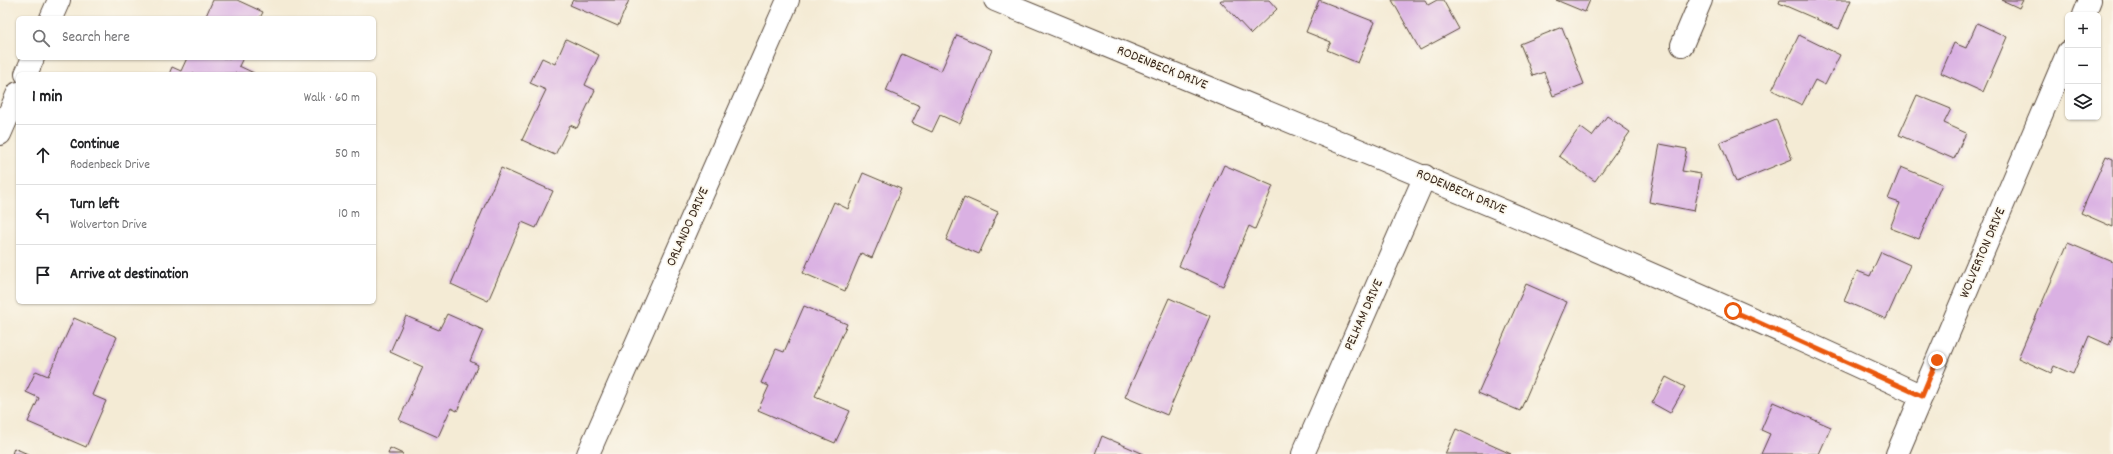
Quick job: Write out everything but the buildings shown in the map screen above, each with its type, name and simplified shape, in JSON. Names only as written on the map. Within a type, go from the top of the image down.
[{"type":"street","points":[[52,16],[59,0]]},
{"type":"street","name":"ORLANDO DRIVE","points":[[588,454],[788,0]]},
{"type":"street","name":"RODENBECK DRIVE","points":[[995,0],[1425,176],[1838,357],[1922,396]]},
{"type":"street","points":[[1682,45],[1700,0]]},
{"type":"street","points":[[2085,12],[2090,0]]},
{"type":"street","name":"WOLVERTON DRIVE","points":[[1897,454],[2065,59]]},
{"type":"street","points":[[27,72],[32,60]]},
{"type":"street","points":[[0,134],[16,98]]},
{"type":"street","name":"PELHAM DRIVE","points":[[1303,454],[1425,176]]},
{"type":"route","points":[[1733,311],[1922,396],[1937,360]]}]
